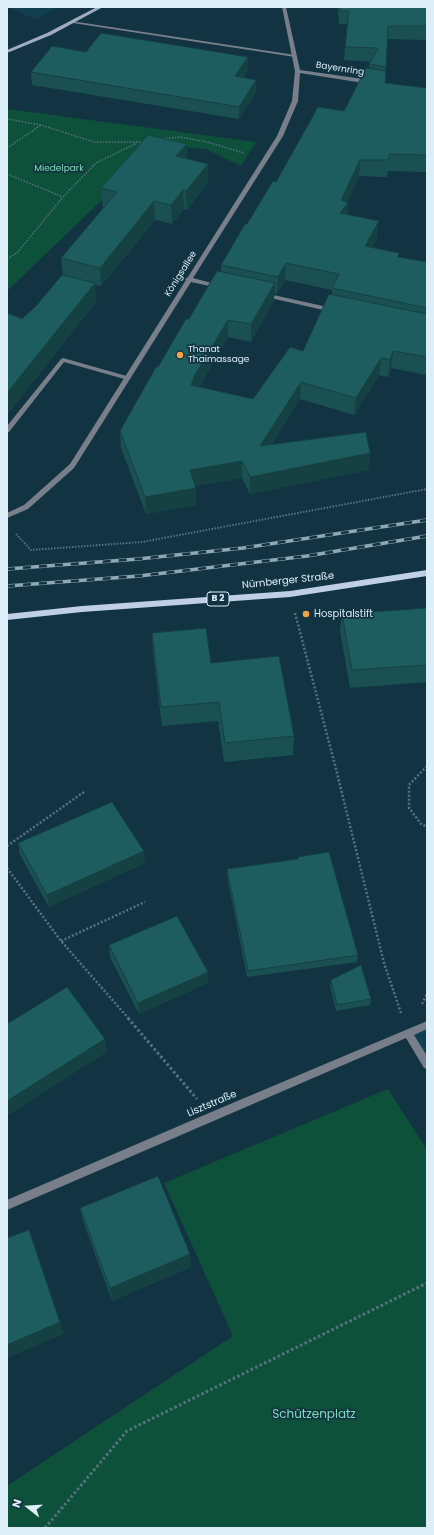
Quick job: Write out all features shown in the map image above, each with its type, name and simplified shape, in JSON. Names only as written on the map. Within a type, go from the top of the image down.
[{"type":"main road","points":[[7,52],[73,22],[101,7]]},
{"type":"main road","name":"Nürnberger Straße","points":[[7,617],[82,609],[290,594],[427,573]]},
{"type":"street","name":"Königsallee","points":[[7,516],[26,507],[72,466],[188,279],[266,160],[280,136],[295,101],[298,71],[284,7]]},
{"type":"street","points":[[73,22],[295,56]]},
{"type":"street","name":"Bayernring","points":[[298,71],[374,82]]},
{"type":"street","points":[[188,279],[227,287]]},
{"type":"street","points":[[258,294],[342,312]]},
{"type":"street","points":[[7,430],[63,360],[128,378]]},
{"type":"street","name":"Lisztstraße","points":[[7,1205],[427,1025]]},
{"type":"street","points":[[408,1033],[427,1065]]},
{"type":"path","points":[[7,119],[41,125],[94,142],[137,143],[152,141]]},
{"type":"path","points":[[7,148],[41,125]]},
{"type":"path","points":[[159,140],[180,137],[207,142],[266,160]]},
{"type":"path","points":[[7,260],[16,253],[63,197],[96,163],[137,143]]},
{"type":"path","points":[[7,174],[63,197]]},
{"type":"path","points":[[12,529],[31,550],[142,542],[427,489]]},
{"type":"path","points":[[290,594],[335,765],[384,963],[408,1033]]},
{"type":"path","points":[[427,766],[409,785],[409,808],[422,825],[427,826]]},
{"type":"path","points":[[7,846],[84,792]]},
{"type":"path","points":[[7,868],[61,941],[212,1116]]},
{"type":"path","points":[[61,941],[144,902]]},
{"type":"path","points":[[45,1528],[127,1431],[427,1283]]},
{"type":"shaded area","points":[[7,7],[59,7],[35,19]]},
{"type":"shaded area","points":[[427,1026],[427,1056],[410,1033]]},
{"type":"green space","name":"Miedelpark","points":[[7,109],[256,142],[241,166],[206,149],[179,147],[148,156],[7,291]]},
{"type":"green space","name":"Schützenplatz","points":[[388,1089],[427,1150],[427,1528],[7,1528],[7,1486],[233,1336],[164,1183]]},
{"type":"building","points":[[340,7],[427,7],[427,26],[388,26],[386,67],[369,64],[378,48],[345,47],[349,11],[340,11]]},
{"type":"building","points":[[101,33],[248,57],[235,76],[256,80],[239,107],[31,72],[52,46],[86,52]]},
{"type":"building","points":[[366,68],[386,71],[385,83],[427,88],[427,155],[389,154],[389,160],[360,160],[341,200],[348,203],[340,213],[379,221],[365,246],[399,253],[398,257],[427,262],[427,308],[332,288],[339,274],[286,263],[278,277],[221,265],[273,181],[276,182],[318,107],[344,111]]},
{"type":"building","points":[[148,135],[187,144],[176,156],[208,164],[186,191],[183,190],[171,205],[154,201],[100,268],[61,258],[117,192],[101,188]]},
{"type":"building","points":[[217,271],[275,283],[251,324],[228,320],[195,375],[191,385],[253,399],[290,347],[303,351],[329,294],[427,314],[427,357],[393,351],[390,360],[381,358],[356,398],[301,382],[260,446],[366,432],[370,453],[250,477],[242,461],[190,470],[196,488],[145,497],[120,431],[156,367],[158,367],[186,319],[189,319]]},
{"type":"building","points":[[62,275],[95,283],[7,393],[7,313],[22,319],[36,306]]},
{"type":"building","points":[[427,608],[427,665],[352,670],[342,614]]},
{"type":"building","points":[[206,628],[211,663],[279,656],[294,736],[225,743],[219,702],[161,707],[152,633]]},
{"type":"building","points":[[112,802],[144,851],[47,895],[18,843]]},
{"type":"building","points":[[329,852],[358,955],[248,971],[227,869],[298,859],[298,857]]},
{"type":"building","points":[[177,916],[208,972],[138,1003],[109,945]]},
{"type":"building","points":[[361,965],[371,999],[337,1005],[331,980]]},
{"type":"building","points":[[67,987],[105,1039],[7,1101],[7,1024]]},
{"type":"building","points":[[158,1176],[190,1254],[110,1288],[80,1208]]},
{"type":"building","points":[[29,1230],[60,1322],[7,1345],[7,1238]]},
{"type":"railway","points":[[7,569],[138,559],[243,548],[427,520]]},
{"type":"railway","points":[[7,586],[139,576],[307,556],[427,536]]},
{"type":"place","name":"Thanat Thaimassage","points":[[180,355]]},
{"type":"place","name":"Hospitalstift","points":[[306,614]]}]
